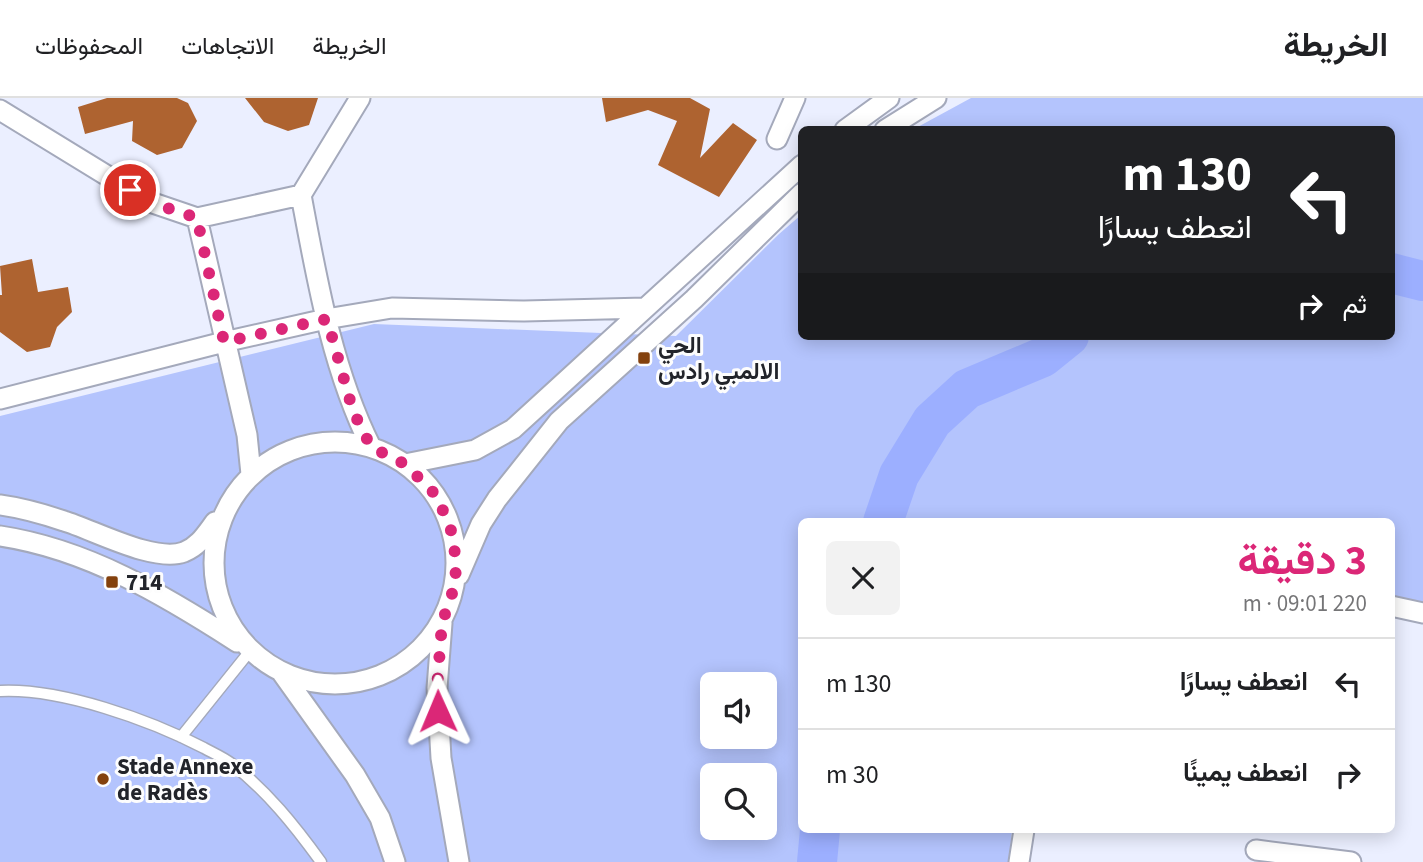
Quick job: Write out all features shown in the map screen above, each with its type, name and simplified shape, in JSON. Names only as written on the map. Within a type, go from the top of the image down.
[{"type":"street","points":[[360,98],[301,195],[327,319],[353,411],[371,447]]},
{"type":"street","points":[[777,139],[795,98]]},
{"type":"street","points":[[850,126],[889,98]]},
{"type":"street","points":[[891,126],[936,98]]},
{"type":"street","points":[[0,110],[150,202],[197,218],[301,195]]},
{"type":"street","points":[[405,464],[475,450],[513,429],[798,169]]},
{"type":"street","points":[[459,862],[441,758],[437,688],[442,623],[481,524],[497,499],[559,421],[694,299],[798,197]]},
{"type":"street","points":[[197,218],[247,435],[251,474]]},
{"type":"street","points":[[0,399],[224,342],[327,319],[392,308],[524,311],[645,308]]},
{"type":"street","points":[[0,505],[66,521],[157,554],[183,552],[201,541],[251,474],[287,451],[329,441],[371,447],[405,464],[437,496],[454,538],[456,582]]},
{"type":"street","points":[[226,507],[214,543],[214,581],[225,618],[249,650]]},
{"type":"street","points":[[0,536],[48,546],[101,566],[175,601],[282,673],[317,684],[354,684],[389,673],[419,652],[442,623]]},
{"type":"street","points":[[1395,607],[1423,613]]},
{"type":"street","points":[[282,673],[355,775],[380,818],[395,862]]},
{"type":"street","points":[[1019,862],[1024,833]]},
{"type":"street","points":[[1256,850],[1351,862]]},
{"type":"lane","points":[[181,737],[249,650]]},
{"type":"lane","points":[[0,691],[64,698],[111,710],[181,737],[230,762],[298,830],[321,862]]},
{"type":"shaded area","points":[[971,98],[1423,98],[1423,612],[1395,604],[1395,518],[798,518],[798,833],[1012,833],[1009,862],[0,862],[0,416],[374,324],[676,336],[798,218],[798,340],[1395,340],[1395,126],[920,126]]},
{"type":"building","points":[[107,98],[177,98],[188,103],[197,121],[182,148],[157,155],[132,141],[133,121],[85,134],[78,107]]},
{"type":"building","points":[[245,98],[318,98],[309,125],[288,131],[264,122]]},
{"type":"building","points":[[602,98],[690,98],[710,109],[700,158],[733,123],[757,140],[719,197],[658,165],[677,121],[648,110],[606,122]]},
{"type":"building","points":[[32,259],[38,292],[68,287],[72,312],[57,327],[50,347],[27,352],[0,332],[0,266]]},
{"type":"waterway","points":[[1395,274],[1423,281]]},
{"type":"waterway","points":[[884,518],[899,475],[932,421],[967,389],[1043,357],[1064,340]]},
{"type":"waterway","points":[[817,862],[820,833]]},
{"type":"place","name":"الحي الالمبي رادس","points":[[644,358]]},
{"type":"place","name":"714","points":[[112,582]]},
{"type":"place","name":"Stade Annexe de Radès","points":[[103,779]]},
{"type":"route","points":[[130,190],[150,202],[197,218],[224,342],[327,319],[353,411],[371,447],[405,464],[437,496],[454,538],[456,582],[442,623],[438,711]]}]
